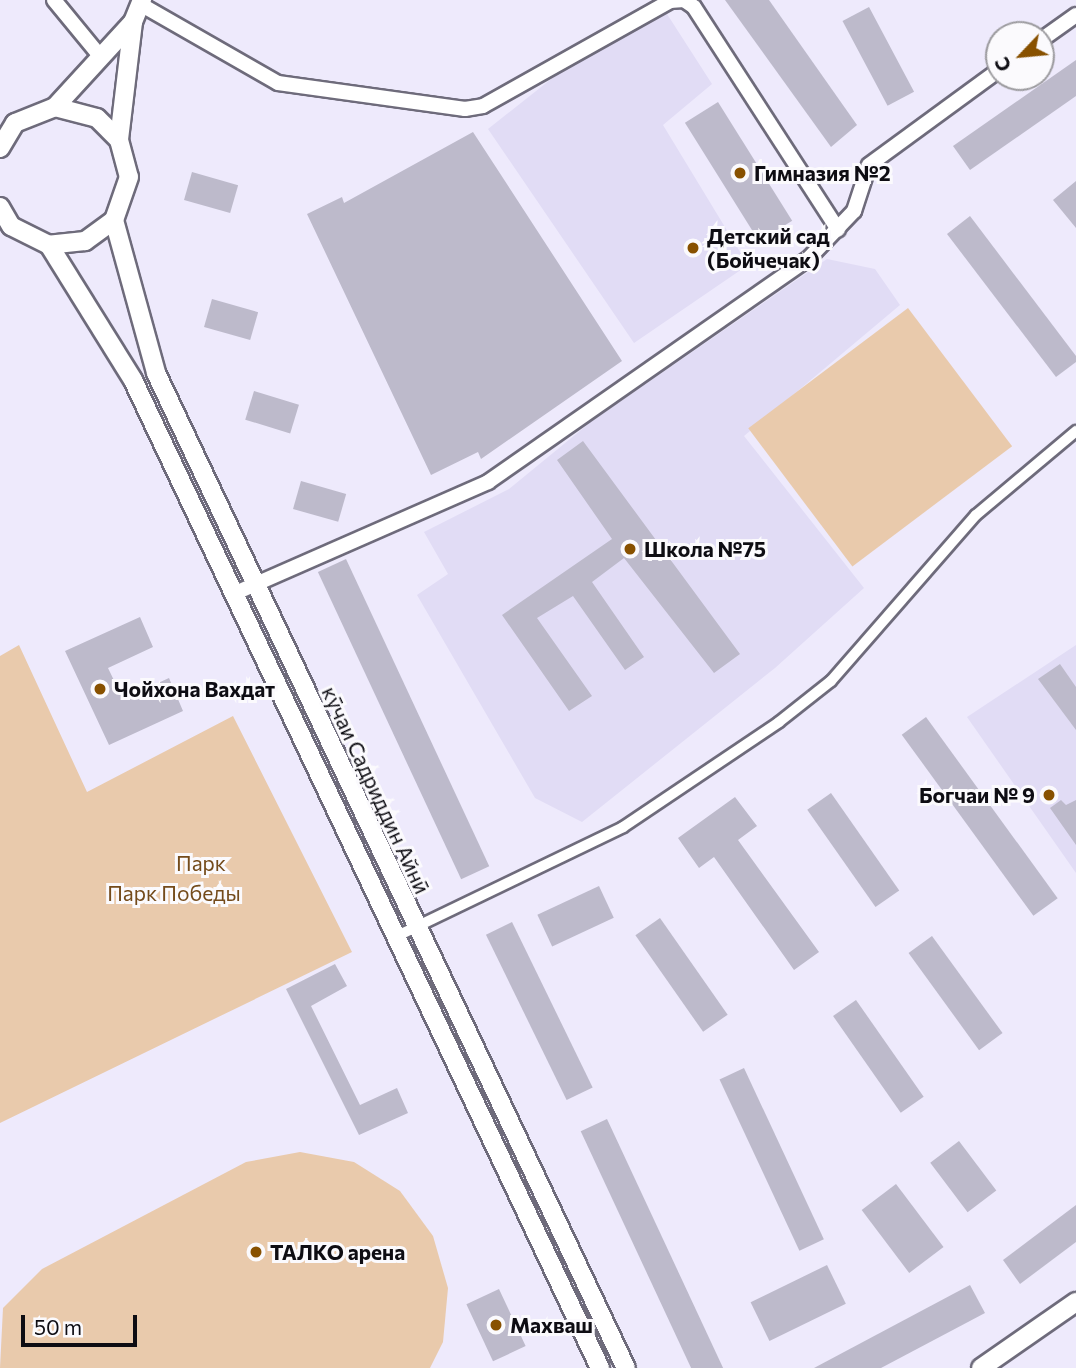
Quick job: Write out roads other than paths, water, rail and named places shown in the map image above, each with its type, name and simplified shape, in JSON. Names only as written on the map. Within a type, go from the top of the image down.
[{"type":"street","points":[[54,0],[100,56]]},
{"type":"street","points":[[0,207],[6,226],[49,245],[85,241],[114,220],[129,177],[119,141],[133,22],[141,2],[278,83],[466,110],[483,106],[670,1],[684,0],[694,7],[838,230]]},
{"type":"street","points":[[1055,30],[1076,15]]},
{"type":"street","points":[[0,148],[15,123],[55,107],[133,22]]},
{"type":"street","points":[[233,594],[488,482],[810,257],[854,211],[869,165],[985,79]]},
{"type":"street","points":[[55,107],[97,118],[119,141]]},
{"type":"street","name":"кӯчаи Садриддин Айнӣ","points":[[114,220],[156,373],[625,1368]]},
{"type":"street","name":"кӯчаи Садриддин Айнӣ","points":[[49,245],[132,380],[600,1368]]},
{"type":"street","points":[[397,936],[623,827],[779,722],[831,681],[976,515],[1076,431]]},
{"type":"street","points":[[981,1368],[1076,1302]]},
{"type":"place","name":"Гимназия №2","points":[[740,173]]},
{"type":"place","name":"Детский сад (Бойчечак)","points":[[693,248]]},
{"type":"place","name":"Школа №75","points":[[630,549]]},
{"type":"place","name":"Чойхона Вахдат","points":[[100,689]]},
{"type":"place","name":"Богчаи № 9","points":[[1049,795]]},
{"type":"place","name":"ТАЛКО арена","points":[[256,1252]]},
{"type":"place","name":"Махваш","points":[[496,1325]]},
{"type":"park label","name":"Парк","points":[[201,863]]},
{"type":"park label","name":"Парк Победы","points":[[174,893]]}]
